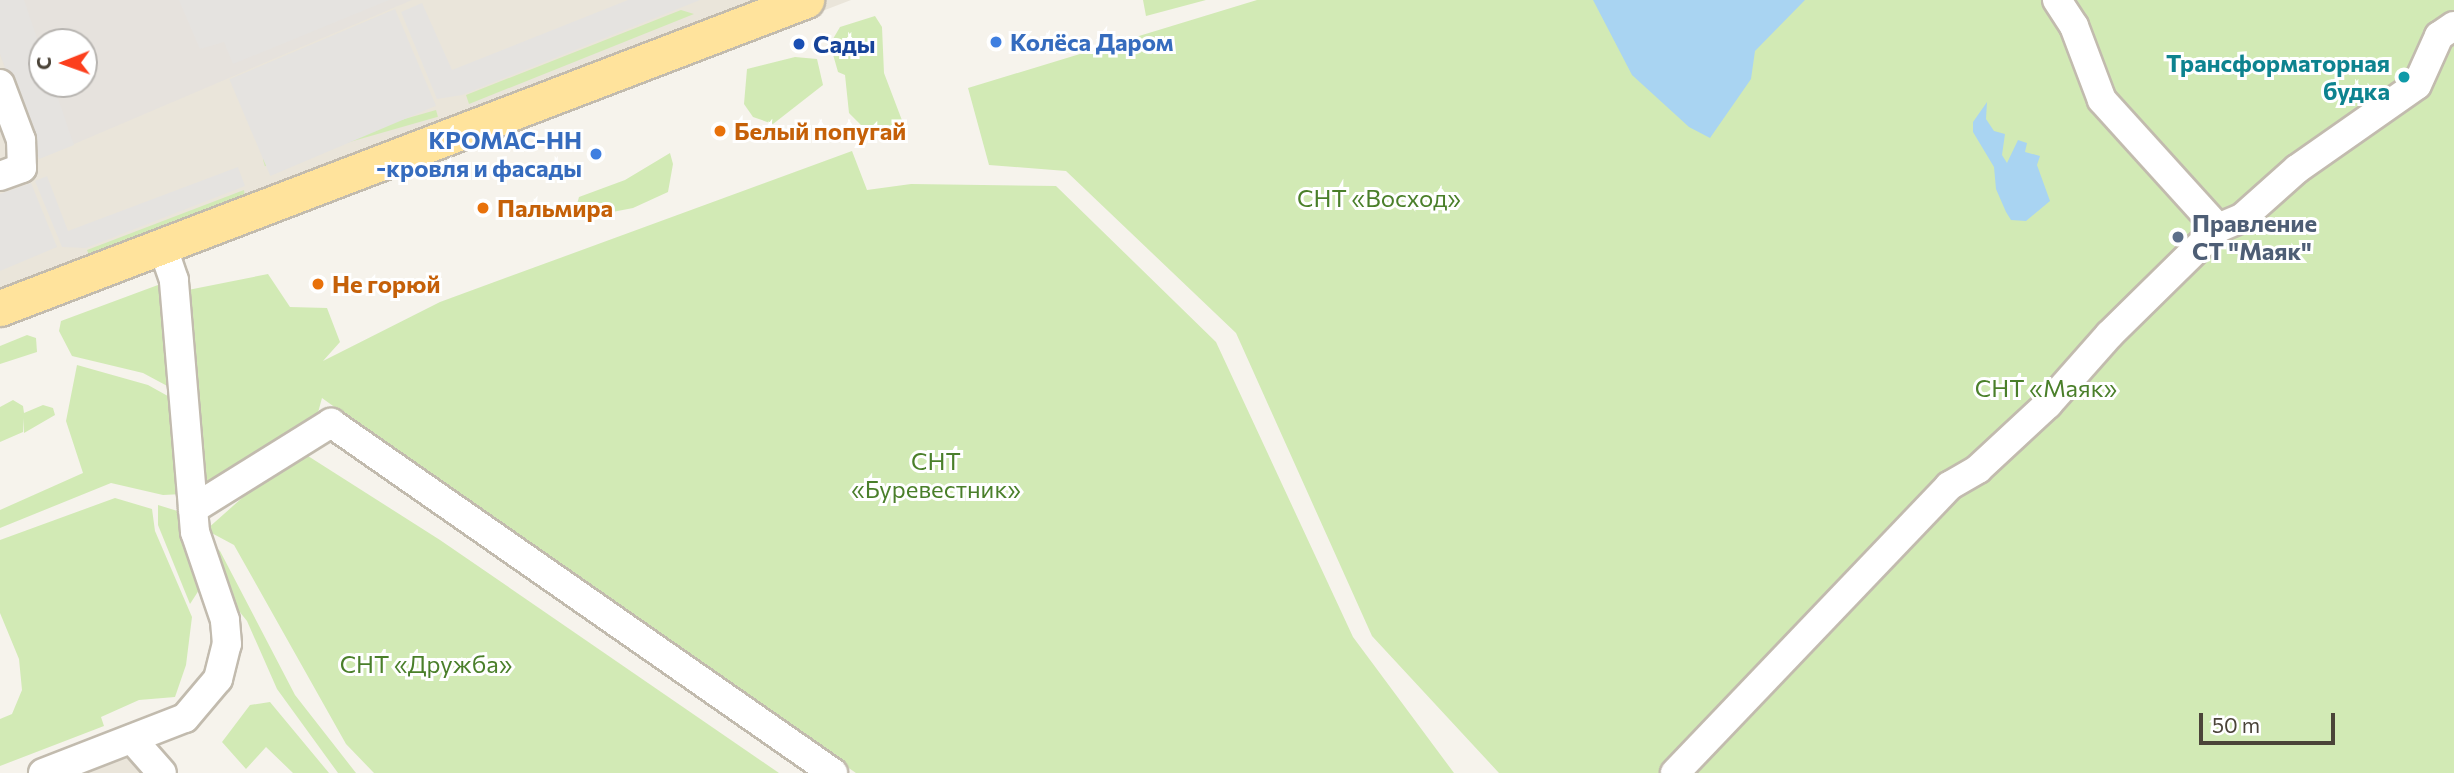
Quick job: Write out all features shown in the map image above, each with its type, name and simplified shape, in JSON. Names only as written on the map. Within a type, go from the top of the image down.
[{"type":"main road","points":[[0,308],[163,248],[806,0]]},
{"type":"street","points":[[2057,0],[2074,26],[2102,100],[2218,228]]},
{"type":"street","points":[[1675,773],[1941,494],[1978,469],[2048,404],[2109,335],[2218,228],[2242,218],[2297,169],[2417,85],[2439,36],[2454,26]]},
{"type":"street","points":[[0,84],[21,140],[22,168],[0,176]]},
{"type":"street","points":[[43,773],[185,718],[218,679],[227,644],[225,620],[195,532],[174,279],[163,248]]},
{"type":"street","points":[[193,509],[331,423],[833,773]]},
{"type":"street","points":[[132,739],[162,773]]},
{"type":"shaded area","points":[[0,0],[851,0],[0,328]]},
{"type":"shaded area","points":[[0,0],[412,0],[39,159],[0,55]]},
{"type":"shaded area","points":[[0,0],[24,0],[34,28],[28,28],[28,98],[58,98],[74,145],[39,159],[0,53]]},
{"type":"shaded area","points":[[179,0],[389,0],[233,64],[224,42],[200,49]]},
{"type":"shaded area","points":[[628,0],[700,0],[462,95],[437,99],[401,12],[422,3],[452,70]]},
{"type":"shaded area","points":[[395,9],[436,106],[270,176],[229,79]]},
{"type":"shaded area","points":[[238,167],[245,186],[86,248],[62,247],[35,181],[47,176],[68,231]]},
{"type":"shaded area","points":[[31,183],[57,247],[0,271],[0,194]]},
{"type":"shaded area","points":[[128,746],[155,773],[61,773]]},
{"type":"green space","points":[[1143,0],[1206,0],[1146,16]]},
{"type":"green space","name":"СНТ «Маяк»","points":[[1257,0],[2454,0],[2454,773],[1499,773],[1372,636],[1236,333],[1066,171],[989,165],[968,88]]},
{"type":"green space","points":[[681,10],[694,14],[469,104],[466,95]]},
{"type":"green space","points":[[875,16],[882,27],[884,73],[903,123],[899,135],[864,128],[849,113],[845,75],[838,72],[830,44],[840,27]]},
{"type":"green space","points":[[795,57],[817,59],[823,85],[773,124],[753,117],[744,104],[747,69]]},
{"type":"green space","points":[[436,110],[438,117],[265,166],[263,160]]},
{"type":"green space","name":"СНТ «Буревестник»","points":[[852,151],[867,190],[911,184],[1056,186],[1216,342],[1353,637],[1454,773],[856,773],[579,583],[322,398],[316,420],[208,483],[198,472],[188,290],[268,274],[290,307],[327,308],[340,342],[323,361],[440,302]]},
{"type":"green space","points":[[670,153],[673,164],[668,192],[633,208],[592,216],[577,204],[579,197],[625,180]]},
{"type":"green space","points":[[244,190],[245,198],[89,255],[87,250]]},
{"type":"green space","points":[[166,282],[171,388],[143,373],[72,356],[59,331],[61,321]]},
{"type":"green space","points":[[27,335],[36,338],[37,352],[0,364],[0,346]]},
{"type":"green space","points":[[77,365],[148,385],[175,400],[183,494],[163,495],[111,483],[0,528],[0,510],[83,473],[66,421]]},
{"type":"green space","points":[[13,400],[23,406],[24,413],[43,405],[53,408],[55,415],[24,433],[23,418],[23,432],[0,442],[0,407]]},
{"type":"green space","name":"СНТ «Дружба»","points":[[297,449],[440,540],[779,773],[374,773],[346,744],[234,545],[206,530]]},
{"type":"green space","points":[[115,498],[152,509],[155,531],[192,617],[186,665],[175,697],[139,700],[101,717],[104,726],[0,766],[0,719],[12,714],[22,690],[19,659],[0,613],[0,540]]},
{"type":"green space","points":[[158,505],[184,513],[199,590],[190,604],[158,525]]},
{"type":"green space","points":[[207,539],[220,551],[295,695],[356,773],[338,773],[277,689],[247,621],[227,596]]},
{"type":"green space","points":[[270,702],[329,773],[293,773],[266,747],[246,769],[222,742],[250,705]]},
{"type":"water","points":[[1593,0],[1805,0],[1755,51],[1751,79],[1710,138],[1689,127],[1632,75]]},
{"type":"water","points":[[1987,102],[1986,119],[1994,131],[2005,134],[2002,155],[2007,163],[2018,140],[2027,143],[2025,152],[2040,156],[2037,165],[2050,201],[2026,221],[2011,220],[2006,212],[1996,189],[1994,167],[1973,132],[1973,122]]},
{"type":"place","name":"Колёса Даром","points":[[996,42]]},
{"type":"place","name":"Сады","points":[[799,44]]},
{"type":"place","name":"Трансформаторная будка","points":[[2404,77]]},
{"type":"place","name":"Белый попугай","points":[[720,131]]},
{"type":"place","name":"КРОМАС-НН -кровля и фасады","points":[[596,154]]},
{"type":"place","name":"Пальмира","points":[[483,208]]},
{"type":"place","name":"Правление СТ \"Маяк\"","points":[[2178,237]]},
{"type":"place","name":"Не горюй","points":[[318,284]]},
{"type":"park label","name":"СНТ «Восход»","points":[[1379,198]]}]
